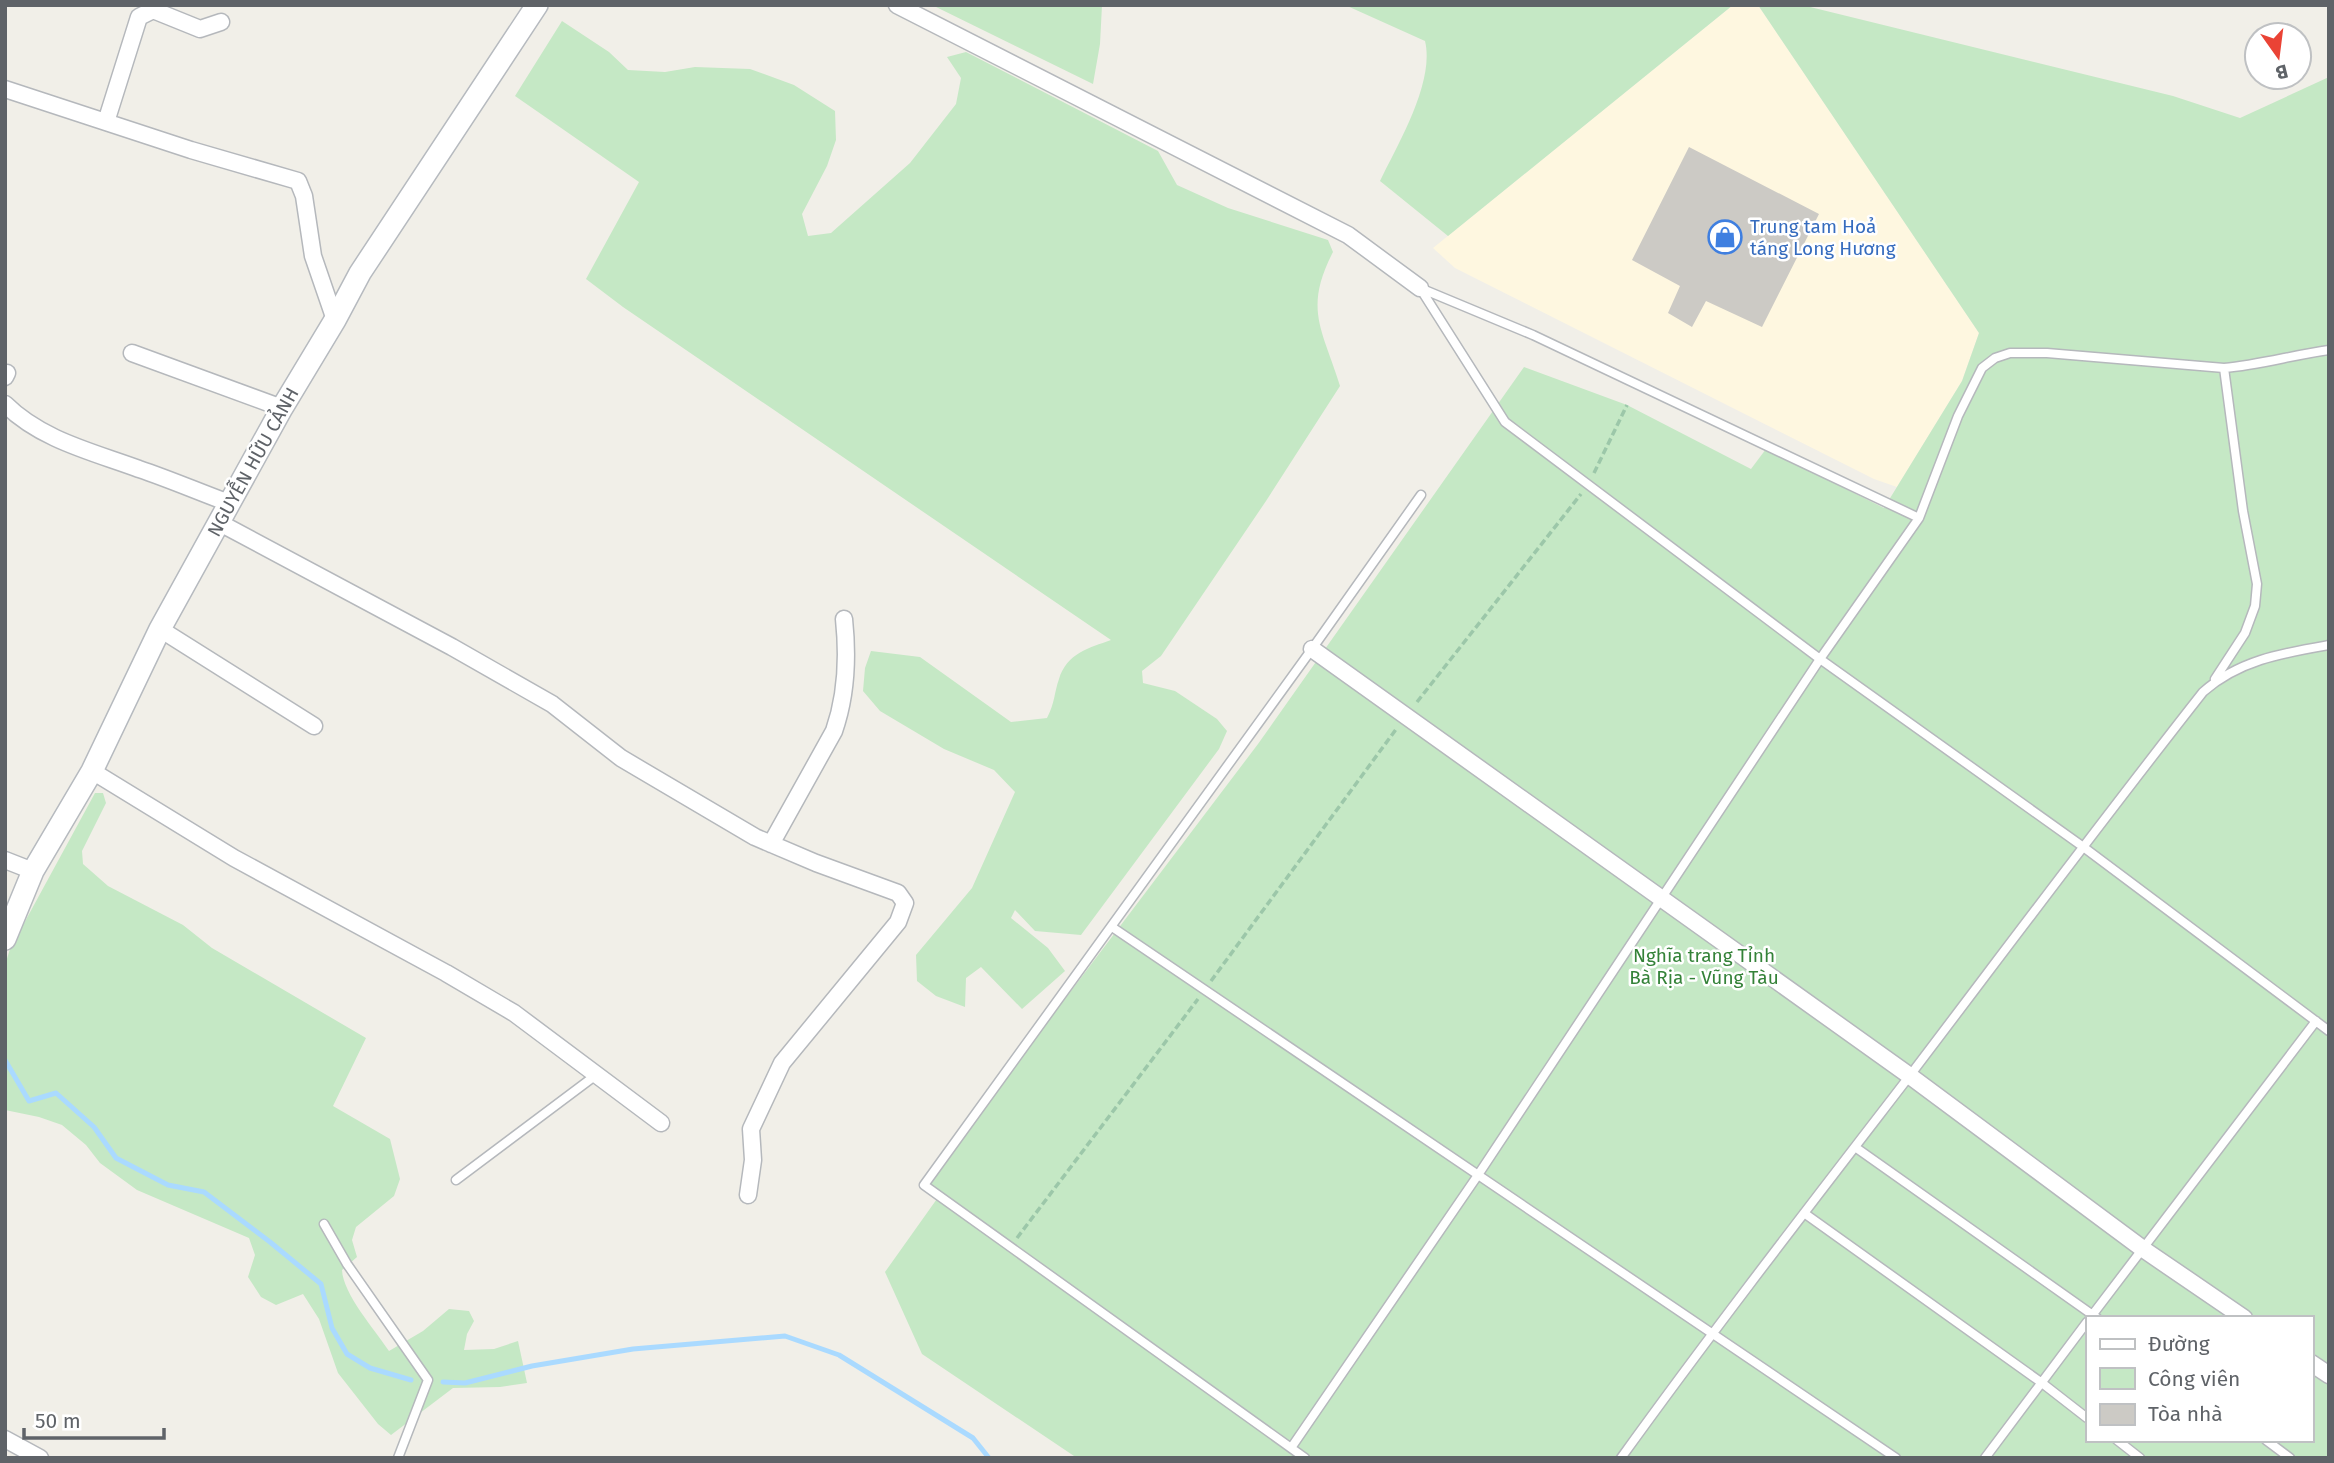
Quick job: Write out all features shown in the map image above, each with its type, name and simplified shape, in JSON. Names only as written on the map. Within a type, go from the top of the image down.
[{"type":"main road","name":"NGUYỄN HỮU CẢNH","points":[[5,939],[33,871],[92,771],[160,629],[282,408],[360,273],[537,5]]},
{"type":"street","points":[[897,5],[1348,235],[1420,288]]},
{"type":"street","points":[[106,122],[139,17],[153,10],[200,29],[221,22]]},
{"type":"street","points":[[5,89],[191,150],[298,181],[304,196],[313,256],[335,320]]},
{"type":"street","points":[[132,353],[282,408]]},
{"type":"street","points":[[5,404],[30,425],[89,452],[229,503]]},
{"type":"street","points":[[218,522],[552,704],[621,758],[755,837],[898,893],[905,903],[898,922],[782,1063],[751,1129],[752,1160],[747,1195]]},
{"type":"street","points":[[771,844],[834,731],[841,712],[848,656],[844,619]]},
{"type":"street","points":[[160,629],[314,726]]},
{"type":"street","points":[[1312,649],[1910,1076],[2143,1249],[2241,1316]]},
{"type":"street","points":[[92,771],[234,858],[514,1013],[661,1123]]},
{"type":"street","points":[[5,860],[33,871]]},
{"type":"street","points":[[2313,1364],[2329,1375]]},
{"type":"street","points":[[5,1439],[40,1458]]},
{"type":"lane","points":[[1420,288],[1505,422],[1820,659],[2082,846],[2329,1031]]},
{"type":"lane","points":[[1420,288],[1533,335],[1919,518]]},
{"type":"lane","points":[[1291,1448],[1478,1175],[1820,659],[1919,518],[1958,416],[1982,368],[1995,358],[2010,353],[2047,353],[2195,368],[2224,368],[2329,350]]},
{"type":"lane","points":[[2211,685],[2245,633],[2255,606],[2257,584],[2243,511],[2224,368]]},
{"type":"lane","points":[[1305,1458],[924,1185],[1421,495]]},
{"type":"lane","points":[[1621,1458],[1712,1333],[1910,1076],[2082,846],[2203,692],[2220,677],[2269,656],[2329,645]]},
{"type":"lane","points":[[1112,927],[1896,1458]]},
{"type":"lane","points":[[2093,1316],[2316,1021]]},
{"type":"lane","points":[[456,1180],[597,1075]]},
{"type":"lane","points":[[1855,1147],[2089,1316]]},
{"type":"lane","points":[[1804,1213],[2086,1417]]},
{"type":"lane","points":[[324,1224],[347,1264],[428,1380],[398,1458]]},
{"type":"lane","points":[[1985,1458],[2086,1326]]},
{"type":"lane","points":[[2120,1442],[2140,1458]]},
{"type":"lane","points":[[2269,1442],[2290,1458]]},
{"type":"path","points":[[1010,1247],[1205,990],[1405,716],[1588,485],[1627,405]]},
{"type":"shaded area","points":[[1733,5],[1758,5],[1979,333],[1962,381],[1897,487],[1874,479],[1455,268],[1433,248]]},
{"type":"green space","points":[[932,5],[1102,5],[1100,44],[1093,84]]},
{"type":"green space","points":[[1345,5],[1733,5],[1448,236],[1380,181],[1420,94],[1427,57],[1425,41]]},
{"type":"green space","name":"Nghĩa trang Tỉnh Bà Rịa - Vũng Tàu","points":[[1758,5],[1802,5],[2173,96],[2240,118],[2299,91],[2313,91],[2313,84],[2329,77],[2329,1458],[1077,1458],[922,1354],[885,1272],[939,1196],[924,1185],[1258,744],[1524,367],[1627,405],[1751,469],[1766,449],[1884,508],[1962,381],[1979,333]]},
{"type":"green space","points":[[562,21],[609,52],[628,70],[665,72],[695,67],[750,69],[794,85],[835,111],[836,140],[827,166],[802,214],[808,236],[831,233],[910,163],[956,104],[961,78],[947,57],[966,52],[1158,151],[1177,185],[1228,208],[1328,240],[1333,252],[1319,290],[1319,320],[1340,386],[1161,656],[1142,671],[1143,683],[1175,691],[1217,719],[1227,731],[1219,749],[1081,935],[1035,931],[1015,910],[1011,918],[1048,948],[1065,971],[1022,1009],[981,967],[966,978],[965,1007],[936,996],[917,981],[916,955],[972,888],[1015,792],[994,770],[944,749],[880,711],[863,691],[865,668],[871,651],[920,657],[1011,722],[1047,718],[1067,663],[1080,653],[1111,640],[623,307],[586,279],[639,182],[515,96]]},
{"type":"green space","points":[[95,793],[103,793],[106,803],[82,851],[83,864],[108,886],[183,925],[212,948],[366,1038],[333,1106],[390,1139],[400,1179],[394,1196],[356,1227],[352,1240],[357,1257],[342,1270],[354,1301],[389,1351],[423,1331],[449,1309],[469,1311],[474,1321],[467,1334],[464,1350],[494,1349],[518,1341],[527,1383],[500,1387],[453,1388],[391,1435],[378,1424],[338,1373],[319,1319],[303,1294],[276,1305],[261,1297],[248,1277],[255,1255],[249,1238],[137,1190],[100,1163],[86,1145],[62,1125],[5,1110],[5,965],[10,949]]},
{"type":"building","name":"Trung tam Hoả táng Long Hương","points":[[1689,147],[1819,214],[1762,327],[1706,301],[1692,327],[1668,313],[1680,286],[1632,260]]},
{"type":"waterway","points":[[5,1060],[29,1101],[56,1093],[94,1127],[116,1158],[168,1185],[204,1192],[270,1242],[321,1284],[332,1328],[347,1354],[370,1368],[411,1380]]},
{"type":"waterway","points":[[443,1382],[465,1383],[532,1366],[633,1349],[785,1336],[839,1355],[973,1438],[989,1458]]},
{"type":"place","name":"Trung tam Hoả táng Long Hương","points":[[1725,237]]}]
